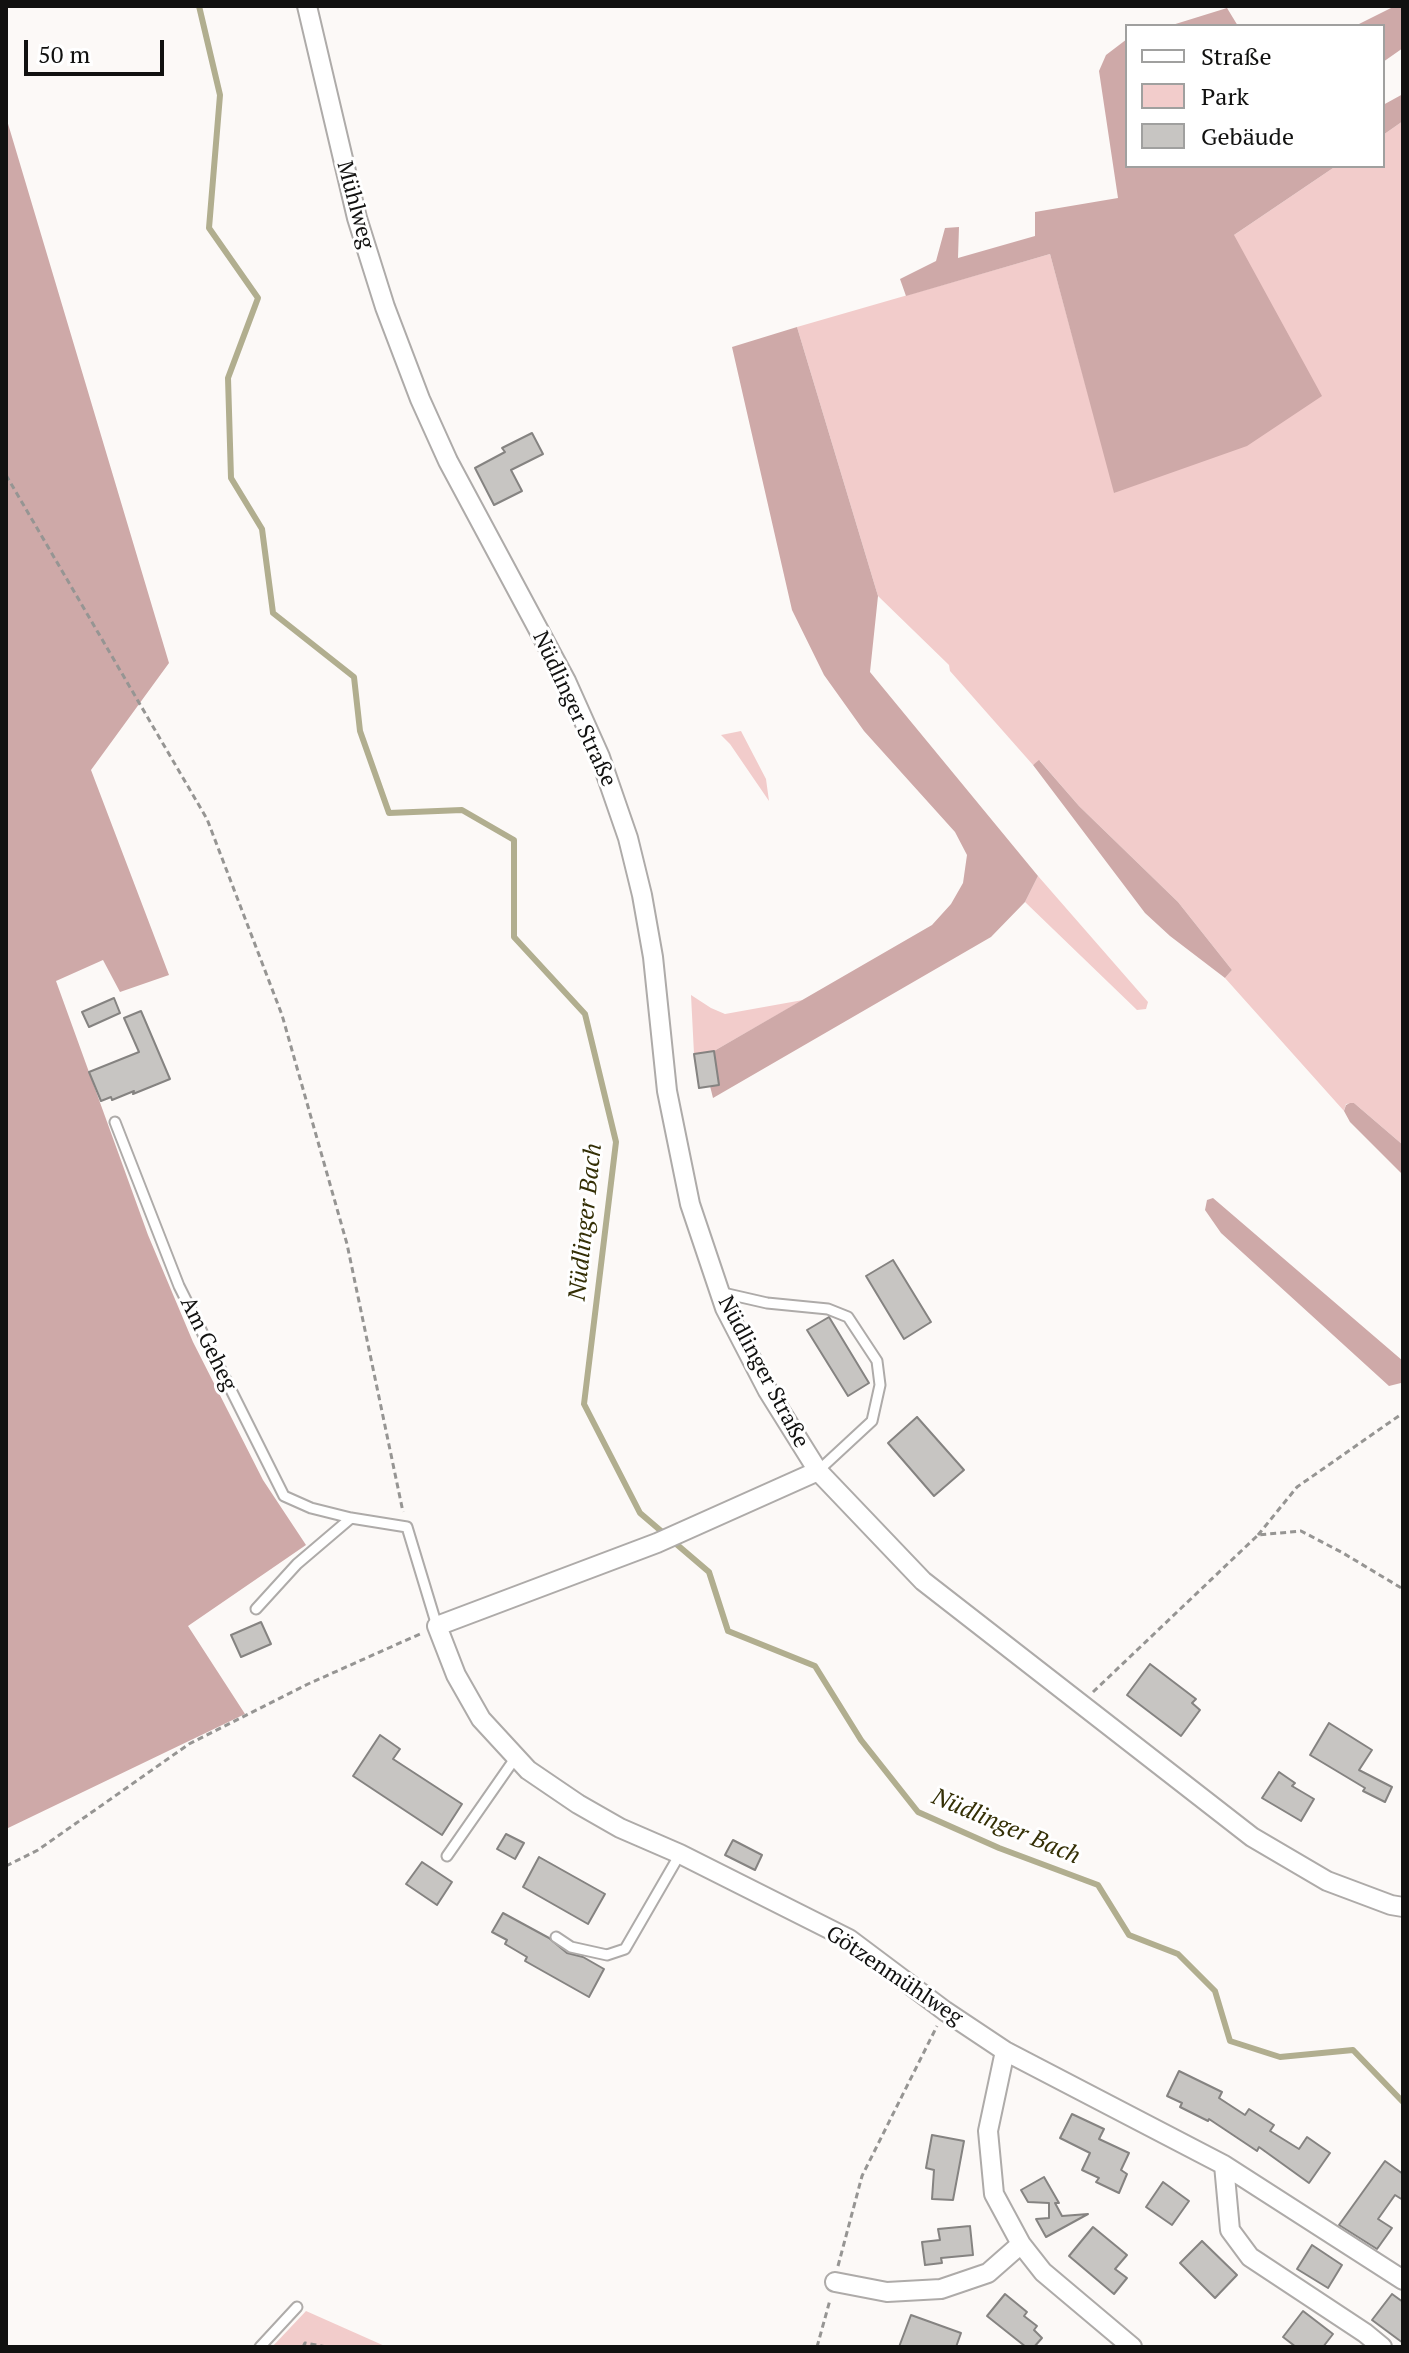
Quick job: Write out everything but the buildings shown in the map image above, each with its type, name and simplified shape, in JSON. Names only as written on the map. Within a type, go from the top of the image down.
[{"type":"street","name":"Mühlweg","points":[[307,6],[357,218],[385,307],[420,399]]},
{"type":"street","name":"Nüdlinger Straße","points":[[420,399],[448,461],[566,681],[600,757],[628,838],[653,957],[667,1091],[690,1204],[719,1292],[768,1391],[818,1471],[923,1581],[1252,1837],[1327,1881],[1403,1907]]},
{"type":"street","points":[[437,1626],[657,1543],[818,1471]]},
{"type":"street","name":"Götzenmühlweg","points":[[437,1626],[456,1675],[481,1719],[528,1770],[578,1804],[620,1828],[680,1854],[849,1939],[945,2011],[1005,2051],[1224,2165],[1403,2280]]},
{"type":"street","points":[[1005,2051],[988,2131],[994,2194],[1021,2244],[1043,2272],[1132,2347]]},
{"type":"street","points":[[1224,2165],[1230,2230],[1250,2257],[1382,2347]]},
{"type":"street","points":[[835,2282],[887,2292],[941,2289],[988,2273],[1021,2244]]},
{"type":"lane","name":"Am Geheg","points":[[115,1122],[179,1286],[284,1496],[311,1508],[407,1527]]},
{"type":"lane","points":[[719,1292],[767,1303],[828,1309],[848,1317],[877,1361],[880,1385],[872,1421],[818,1471]]},
{"type":"lane","points":[[256,1609],[297,1564],[351,1518]]},
{"type":"lane","points":[[407,1527],[437,1626]]},
{"type":"lane","points":[[447,1856],[516,1757]]},
{"type":"lane","points":[[556,1937],[571,1947],[607,1955],[625,1949],[680,1854]]},
{"type":"lane","points":[[260,2347],[297,2307]]},
{"type":"path","points":[[6,475],[207,819],[282,1015],[347,1244],[407,1527]]},
{"type":"path","points":[[1082,1703],[1258,1535],[1297,1487],[1403,1413]]},
{"type":"path","points":[[1258,1535],[1301,1531],[1403,1589]]},
{"type":"path","points":[[6,1866],[38,1850],[189,1744],[308,1684],[437,1626]]},
{"type":"path","points":[[817,2347],[862,2176],[945,2011]]},
{"type":"path","points":[[303,2347],[305,2343],[327,2347]]},
{"type":"green space","points":[[1403,121],[1403,1145],[1354,1103],[1346,1104],[1344,1111],[1225,978],[1232,970],[1178,902],[1079,806],[1040,761],[1033,765],[950,671],[949,665],[878,596],[797,327],[1050,254],[1115,493],[1234,235],[1333,168],[1385,168],[1385,134]]},
{"type":"green space","points":[[741,731],[766,779],[769,801],[721,735]]},
{"type":"green space","points":[[1038,876],[1148,1002],[1146,1009],[1137,1010],[1025,902]]},
{"type":"green space","points":[[691,995],[725,1014],[803,1000],[714,1051],[694,1054]]},
{"type":"green space","points":[[306,2311],[387,2347],[272,2347]]},
{"type":"shaded area","points":[[1395,6],[1403,6],[1403,48],[1385,61],[1385,24],[1359,24]]},
{"type":"shaded area","points":[[1227,8],[1237,24],[1175,24]]},
{"type":"shaded area","points":[[1125,41],[1125,168],[1333,168],[1234,235],[1322,396],[1247,446],[1114,493],[1050,254],[906,296],[900,279],[936,261],[945,228],[959,227],[958,258],[1035,236],[1035,212],[1118,198],[1099,71],[1106,55]]},
{"type":"shaded area","points":[[1403,94],[1403,121],[1385,134],[1385,104]]},
{"type":"shaded area","points":[[6,117],[169,663],[91,770],[169,975],[120,992],[103,960],[56,981],[148,1235],[193,1342],[263,1480],[306,1545],[188,1626],[245,1714],[6,1829]]},
{"type":"shaded area","points":[[797,327],[878,596],[870,672],[1038,876],[1025,902],[991,937],[713,1098],[710,1086],[719,1084],[714,1051],[932,925],[951,904],[963,883],[967,855],[955,832],[864,731],[824,675],[792,610],[732,347]]},
{"type":"shaded area","points":[[1039,760],[1079,806],[1178,902],[1232,970],[1225,978],[1145,913],[1033,765]]},
{"type":"shaded area","points":[[1350,1103],[1354,1103],[1403,1145],[1403,1175],[1350,1122],[1344,1111]]},
{"type":"shaded area","points":[[1213,1198],[1403,1361],[1401,1383],[1389,1386],[1221,1233],[1205,1210],[1207,1200]]},
{"type":"waterway","name":"Nüdlinger Bach","points":[[199,6],[220,95],[209,228],[258,298],[228,378],[231,478],[262,529],[273,613],[354,677],[360,731],[389,813],[462,810],[514,840],[514,937],[585,1014],[616,1142],[584,1404],[640,1513],[709,1572],[728,1631],[815,1666],[861,1740],[918,1812],[999,1848],[1098,1885],[1129,1935],[1178,1954],[1215,1991],[1230,2041],[1280,2057],[1353,2050],[1403,2102]]}]
